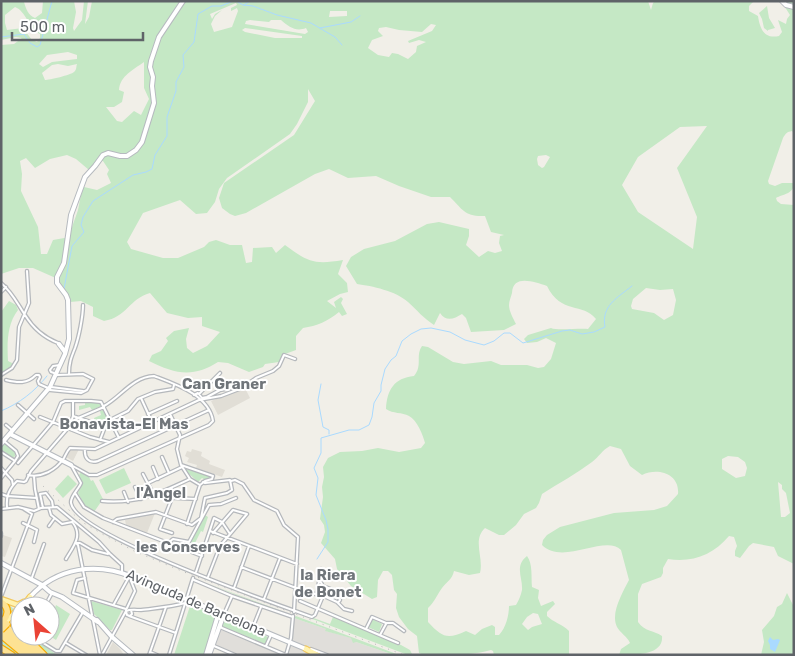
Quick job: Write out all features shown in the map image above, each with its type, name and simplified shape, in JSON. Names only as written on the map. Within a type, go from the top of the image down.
[{"type":"highway","points":[[1,598],[8,611],[3,625]]},
{"type":"highway","points":[[3,625],[32,655]]},
{"type":"highway","points":[[3,625],[40,655]]},
{"type":"highway","points":[[1,635],[23,655]]},
{"type":"highway","points":[[1,640],[23,655]]},
{"type":"highway","points":[[35,646],[44,655]]},
{"type":"highway","points":[[3,649],[12,655]]},
{"type":"main road","points":[[2,442],[48,388],[65,354],[64,345],[69,339],[66,295],[57,283],[57,278],[64,263],[71,215],[85,177],[103,155],[108,153],[127,156],[136,150],[142,142],[154,103],[151,61],[161,34],[183,1]]},
{"type":"main road","points":[[784,2],[793,7]]},
{"type":"main road","points":[[11,432],[33,446],[71,465]]},
{"type":"main road","points":[[1,563],[89,614],[133,655]]},
{"type":"main road","name":"Avinguda de Barcelona","points":[[31,596],[42,586],[59,576],[83,569],[102,568],[122,572],[318,654]]},
{"type":"main road","points":[[207,655],[219,624],[221,613]]},
{"type":"main road","points":[[211,645],[221,613]]},
{"type":"street","points":[[1,375],[12,368],[17,360],[18,334],[28,308],[27,271]]},
{"type":"street","points":[[1,283],[14,297],[24,315],[40,332],[64,345]]},
{"type":"street","points":[[1,292],[6,287]]},
{"type":"street","points":[[69,374],[69,362],[80,330],[82,306]]},
{"type":"street","points":[[28,475],[41,475],[49,472],[63,460],[69,448],[94,449],[196,402],[215,398],[238,389],[276,370],[284,356],[295,359]]},
{"type":"street","points":[[6,380],[16,383],[23,382],[32,380],[38,375],[40,377],[38,380],[40,385],[48,388],[86,391],[92,378],[83,374],[55,374],[49,372],[53,366],[60,365]]},
{"type":"street","points":[[193,395],[199,394],[220,373]]},
{"type":"street","points":[[4,496],[17,481],[24,482],[78,418],[104,407],[116,399],[134,382],[154,376],[174,385],[205,403],[213,419],[212,423],[97,475],[92,476],[71,465]]},
{"type":"street","points":[[173,389],[174,385]]},
{"type":"street","points":[[199,394],[202,398],[220,390],[237,387],[238,389]]},
{"type":"street","points":[[100,440],[110,420],[128,411],[141,398],[155,392],[173,389],[184,390]]},
{"type":"street","points":[[193,395],[196,402]]},
{"type":"street","points":[[141,398],[152,422]]},
{"type":"street","points":[[18,464],[53,422],[60,403],[65,401],[97,401],[102,403],[119,438]]},
{"type":"street","points":[[69,428],[73,416],[73,401]]},
{"type":"street","points":[[148,414],[177,401]]},
{"type":"street","points":[[18,405],[34,419]]},
{"type":"street","points":[[85,449],[87,459],[96,462],[209,410]]},
{"type":"street","points":[[170,414],[181,437],[178,454],[182,466],[190,479],[200,485]]},
{"type":"street","points":[[73,416],[105,427]]},
{"type":"street","points":[[40,417],[100,440],[111,442]]},
{"type":"street","points":[[6,425],[11,432]]},
{"type":"street","points":[[176,439],[179,443]]},
{"type":"street","points":[[2,442],[16,451],[18,456],[4,476]]},
{"type":"street","points":[[1,452],[15,460]]},
{"type":"street","points":[[162,458],[169,473]]},
{"type":"street","points":[[71,465],[81,483],[71,499],[71,503],[85,519],[110,535],[195,574],[293,611],[314,616],[324,596]]},
{"type":"street","points":[[152,466],[158,478]]},
{"type":"street","points":[[147,484],[182,466],[213,475],[212,479],[200,485],[188,524]]},
{"type":"street","points":[[1,468],[4,476],[12,480],[13,485]]},
{"type":"street","points":[[77,474],[82,470]]},
{"type":"street","points":[[143,474],[154,496]]},
{"type":"street","points":[[34,476],[39,509]]},
{"type":"street","points":[[102,501],[128,502],[154,496],[190,479]]},
{"type":"street","points":[[203,482],[235,480],[243,484],[254,500],[277,511],[284,525],[297,535],[299,542],[293,611]]},
{"type":"street","points":[[113,522],[117,519],[156,512],[193,525],[201,518],[205,498],[227,494],[232,491],[231,481]]},
{"type":"street","points":[[135,487],[141,499]]},
{"type":"street","points":[[124,492],[128,502]]},
{"type":"street","points":[[43,508],[40,494],[46,493],[53,506]]},
{"type":"street","points":[[75,493],[85,508],[113,522],[202,556]]},
{"type":"street","points":[[4,496],[37,498]]},
{"type":"street","points":[[4,496],[7,509]]},
{"type":"street","points":[[154,496],[196,499]]},
{"type":"street","points":[[172,498],[160,529],[172,533]]},
{"type":"street","points":[[168,543],[173,539],[189,542],[210,504],[221,504],[236,498]]},
{"type":"street","points":[[1,509],[22,508],[34,511],[53,506],[57,507],[100,542],[123,566],[122,572]]},
{"type":"street","points":[[48,507],[50,514],[62,524],[72,522]]},
{"type":"street","points":[[1,598],[32,514],[22,508]]},
{"type":"street","points":[[208,578],[220,546],[247,516],[233,510],[212,532]]},
{"type":"street","points":[[49,526],[54,518]]},
{"type":"street","points":[[195,574],[212,532],[214,518],[222,522],[230,534]]},
{"type":"street","points":[[66,559],[76,543],[78,533],[70,519]]},
{"type":"street","points":[[23,523],[37,530],[34,542]]},
{"type":"street","points":[[212,532],[297,564]]},
{"type":"street","points":[[76,543],[80,543],[92,550],[110,554]]},
{"type":"street","points":[[76,543],[85,578],[89,614],[101,655]]},
{"type":"street","points":[[31,580],[44,544]]},
{"type":"street","points":[[234,588],[249,546]]},
{"type":"street","points":[[264,599],[280,558]]},
{"type":"street","points":[[241,568],[295,588],[324,596],[338,603],[344,609],[352,610]]},
{"type":"street","points":[[317,594],[321,569]]},
{"type":"street","points":[[114,605],[131,576]]},
{"type":"street","points":[[101,655],[135,591],[131,576]]},
{"type":"street","points":[[85,578],[77,580],[73,593],[126,610],[166,607],[186,600]]},
{"type":"street","points":[[169,655],[194,579],[232,596],[293,616],[290,642],[286,655],[222,628],[219,624]]},
{"type":"street","points":[[319,579],[323,586],[336,591],[340,600],[338,603]]},
{"type":"street","points":[[221,613],[232,596]]},
{"type":"street","points":[[300,601],[398,643]]},
{"type":"street","points":[[157,655],[150,654],[166,607]]},
{"type":"street","points":[[253,627],[262,607]]},
{"type":"street","points":[[126,610],[128,616]]},
{"type":"street","points":[[128,616],[131,611]]},
{"type":"street","points":[[131,611],[136,619]]},
{"type":"street","points":[[60,651],[89,614]]},
{"type":"street","points":[[123,616],[128,616],[176,633]]},
{"type":"street","points":[[366,629],[372,617],[386,623],[393,622],[404,631]]},
{"type":"street","points":[[380,635],[386,623]]},
{"type":"street","points":[[109,633],[115,631]]},
{"type":"street","points":[[266,646],[271,634]]},
{"type":"street","points":[[66,643],[86,655]]},
{"type":"street","points":[[211,645],[235,655]]},
{"type":"street","points":[[48,646],[56,651],[60,651]]},
{"type":"street","name":"Avinguda de Barcelona","points":[[306,650],[311,655]]},
{"type":"street","points":[[60,651],[61,655]]},
{"type":"street","name":"Avinguda de Barcelona","points":[[318,654],[328,655]]},
{"type":"shaded area","points":[[246,390],[250,398],[218,415],[211,401],[234,392]]},
{"type":"shaded area","points":[[70,449],[79,449],[73,461],[66,457]]},
{"type":"shaded area","points":[[192,449],[202,452],[201,456],[210,461],[209,464],[225,470],[222,477],[196,468],[197,465],[187,462],[189,458],[185,456],[187,451],[191,452]]},
{"type":"shaded area","points":[[155,513],[147,533],[126,525],[125,520]]},
{"type":"shaded area","points":[[3,535],[12,538],[5,557],[1,556],[1,539]]},
{"type":"shaded area","points":[[294,618],[326,629],[326,631],[352,638],[356,642],[394,655],[289,655]]},
{"type":"shaded area","points":[[221,630],[281,655],[235,655],[235,653],[215,645]]},
{"type":"shaded area","points":[[113,642],[120,649],[124,655],[106,655]]},
{"type":"green space","points":[[1,1],[24,2],[29,13],[35,18],[42,13],[43,1],[74,1],[76,12],[74,31],[82,20],[84,1],[88,1],[85,24],[89,17],[92,1],[648,1],[651,10],[655,1],[754,1],[749,6],[749,11],[758,16],[764,32],[774,37],[779,36],[782,32],[778,20],[786,24],[790,15],[781,1],[794,1],[794,133],[792,131],[788,132],[783,138],[768,181],[769,184],[775,186],[782,183],[794,183],[794,187],[790,192],[776,198],[781,204],[794,205],[794,564],[778,556],[774,547],[753,543],[740,558],[735,556],[737,546],[734,537],[729,536],[709,553],[685,560],[668,559],[661,577],[642,584],[638,594],[638,622],[646,629],[662,636],[661,643],[653,651],[646,653],[619,655],[621,649],[630,643],[618,629],[615,621],[618,603],[629,580],[621,550],[614,546],[605,545],[572,552],[561,552],[551,551],[542,545],[547,535],[560,527],[614,513],[654,510],[667,506],[678,494],[678,487],[672,477],[661,472],[642,475],[630,466],[621,449],[610,446],[586,466],[542,494],[536,508],[524,514],[516,525],[504,535],[499,535],[485,528],[479,538],[480,573],[469,575],[454,571],[451,578],[428,608],[428,622],[445,636],[454,636],[466,631],[475,635],[482,629],[492,625],[495,627],[495,635],[499,635],[507,621],[509,606],[516,605],[520,596],[522,586],[520,568],[527,556],[531,567],[532,587],[539,590],[538,598],[541,606],[553,601],[555,604],[547,612],[547,616],[569,631],[569,655],[494,655],[491,650],[458,655],[424,655],[419,653],[417,636],[408,629],[399,617],[396,608],[397,594],[394,590],[392,575],[388,571],[383,571],[378,580],[377,597],[372,599],[351,586],[337,569],[335,559],[321,543],[325,532],[324,525],[320,519],[323,497],[323,467],[328,458],[340,452],[378,448],[399,452],[421,448],[425,443],[415,421],[406,415],[386,409],[388,396],[393,386],[401,379],[414,376],[417,372],[419,353],[422,346],[428,347],[453,362],[464,364],[491,361],[501,365],[527,365],[538,368],[544,367],[551,359],[556,343],[546,338],[537,342],[527,343],[524,339],[528,335],[551,328],[588,329],[596,319],[585,311],[565,305],[559,301],[547,286],[530,281],[520,281],[513,287],[509,304],[510,312],[516,324],[504,330],[471,332],[466,318],[462,314],[447,319],[440,313],[434,325],[403,298],[391,292],[357,284],[346,266],[351,257],[364,249],[395,241],[427,224],[439,222],[469,229],[466,245],[479,257],[488,251],[495,253],[502,251],[499,243],[500,236],[504,235],[491,232],[485,216],[469,214],[450,197],[431,197],[376,176],[348,178],[329,169],[315,174],[246,213],[235,216],[222,208],[219,198],[224,183],[294,135],[315,101],[308,89],[308,102],[290,134],[227,178],[219,189],[215,202],[207,213],[196,214],[180,200],[143,213],[127,242],[131,249],[163,258],[178,258],[216,240],[230,245],[242,245],[246,263],[252,262],[253,248],[272,247],[276,253],[285,245],[312,261],[343,260],[338,274],[347,283],[348,292],[327,301],[336,308],[334,302],[341,297],[343,299],[341,303],[347,314],[342,316],[339,312],[322,323],[303,328],[296,336],[296,350],[285,354],[279,362],[265,364],[263,367],[249,372],[228,363],[218,362],[200,370],[184,372],[167,369],[149,361],[152,355],[161,351],[168,341],[166,338],[174,331],[189,328],[186,339],[187,348],[193,353],[207,346],[220,332],[202,326],[202,317],[188,318],[167,313],[150,293],[137,299],[118,316],[104,321],[93,316],[93,307],[81,301],[70,302],[58,279],[33,268],[19,268],[1,274],[1,45],[14,44],[22,38],[16,37],[1,40]],"holes":[[[236,3],[237,5],[231,8],[231,11],[237,8],[238,11],[232,27],[214,32],[211,24],[215,16],[222,10],[215,14],[212,19],[210,14]],[[15,7],[22,12],[36,32],[40,34],[40,38],[37,42],[32,40],[23,28],[7,30],[5,15]],[[330,11],[347,11],[347,16],[329,17]],[[250,20],[269,22],[271,20],[281,20],[293,28],[306,28],[308,32],[305,34],[245,24],[246,21]],[[431,24],[436,25],[432,31],[408,41],[409,43],[419,40],[426,42],[417,46],[416,52],[408,59],[392,53],[389,57],[378,55],[368,48],[372,40],[383,36],[378,31],[379,28],[386,27],[422,32]],[[245,28],[302,36],[302,38],[275,38],[245,32],[242,30]],[[68,52],[77,55],[77,59],[52,62],[43,67],[39,64],[47,55]],[[144,62],[144,88],[149,99],[141,115],[134,111],[122,122],[117,121],[106,107],[114,107],[122,102],[124,92],[119,90],[120,85],[124,77]],[[77,64],[74,72],[45,80],[42,73],[52,65],[68,66]],[[707,126],[677,168],[697,217],[693,249],[638,212],[622,185],[638,157],[680,127]],[[67,155],[76,159],[89,170],[100,161],[103,161],[109,170],[107,174],[111,183],[97,190],[84,187],[70,237],[53,240],[47,254],[41,254],[38,227],[21,191],[22,174],[20,161],[26,158],[35,168],[50,159]],[[546,155],[550,157],[544,167],[542,168],[538,165],[538,156]],[[646,288],[673,289],[676,300],[673,315],[664,320],[654,313],[632,309],[633,299]],[[728,456],[738,457],[745,462],[747,468],[745,476],[736,478],[722,469],[722,459]],[[778,482],[786,493],[790,513],[785,517],[781,517]],[[533,613],[538,614],[542,624],[528,630],[522,624]]]},
{"type":"green space","points":[[767,6],[769,18],[775,28],[768,31],[764,28],[759,13]]},
{"type":"green space","points":[[9,301],[16,305],[18,310],[12,321],[8,341],[8,361],[14,364],[1,373],[1,312]]},
{"type":"green space","points":[[85,402],[99,403],[102,406],[92,410],[90,407],[79,410],[79,406],[85,405]]},
{"type":"green space","points":[[103,410],[108,420],[104,425],[95,422],[94,418],[101,415],[100,411]]},
{"type":"green space","points":[[5,442],[16,451],[13,458],[1,452],[1,447]]},
{"type":"green space","points":[[124,468],[131,483],[106,494],[99,480]]},
{"type":"green space","points":[[186,469],[212,477],[205,480],[202,478],[198,482]]},
{"type":"green space","points":[[81,472],[89,477],[91,481],[93,480],[103,499],[94,512],[85,506],[78,493],[82,484],[79,475]]},
{"type":"green space","points":[[68,475],[77,484],[63,498],[55,489]]},
{"type":"green space","points":[[205,515],[208,517],[203,532],[201,531],[193,547],[190,545],[190,542]]},
{"type":"green space","points":[[177,568],[330,624],[333,617],[401,645],[410,650],[414,655],[408,655]]},
{"type":"green space","points":[[195,579],[287,613],[286,614]]},
{"type":"green space","points":[[787,593],[793,605],[794,655],[761,655],[764,642],[762,630],[774,616],[777,607],[782,604]]},
{"type":"green space","points":[[1,601],[10,606],[10,646],[45,646],[57,655],[1,655]]},
{"type":"green space","points":[[91,601],[122,610],[112,630],[94,614]]},
{"type":"green space","points":[[190,606],[208,611],[208,614],[216,617],[204,655],[174,655]]},
{"type":"green space","points":[[60,608],[70,614],[60,633]]},
{"type":"green space","points":[[296,616],[399,655],[356,642],[353,643],[351,638],[325,631],[326,629],[294,618]]},
{"type":"green space","points":[[224,618],[268,637],[265,644],[221,626]]},
{"type":"green space","points":[[372,619],[382,624],[379,632],[368,627]]},
{"type":"water","points":[[770,637],[773,640],[780,640],[775,652],[770,649],[768,641]]},
{"type":"waterway","points":[[1,37],[24,34],[30,43],[37,47],[40,45],[52,1]]},
{"type":"waterway","points":[[64,289],[72,246],[84,232],[81,225],[83,217],[93,201],[133,175],[152,169],[155,155],[167,136],[167,117],[176,91],[176,82],[184,67],[183,55],[194,42],[198,14],[212,6],[221,6],[233,1]]},
{"type":"waterway","points":[[236,1],[243,5],[253,6],[277,15],[311,23],[335,37],[342,45]]},
{"type":"waterway","points":[[244,5],[250,1]]},
{"type":"waterway","points":[[320,28],[351,22],[360,16]]},
{"type":"waterway","points":[[317,559],[328,542],[326,520],[316,495],[318,478],[314,468],[321,453],[321,438],[349,430],[359,430],[369,425],[374,403],[381,391],[385,369],[396,356],[402,341],[421,329],[431,328],[450,332],[465,340],[484,345],[494,341],[504,333],[510,333],[523,343],[562,331],[570,330],[582,334],[594,332],[605,327],[605,313],[611,303],[632,286]]},
{"type":"waterway","points":[[1,411],[26,397],[47,376]]},
{"type":"waterway","points":[[321,384],[318,400],[323,427],[329,430],[329,434]]},
{"type":"railway","points":[[43,486],[82,522],[134,551],[184,572],[404,655]]},
{"type":"district","name":"Can Graner","points":[[224,384]]},
{"type":"district","name":"Bonavista-El Mas","points":[[124,424]]},
{"type":"district","name":"l'Àngel","points":[[161,493]]},
{"type":"district","name":"les Conserves","points":[[188,547]]},
{"type":"district","name":"la Riera de Bonet","points":[[328,584]]}]
